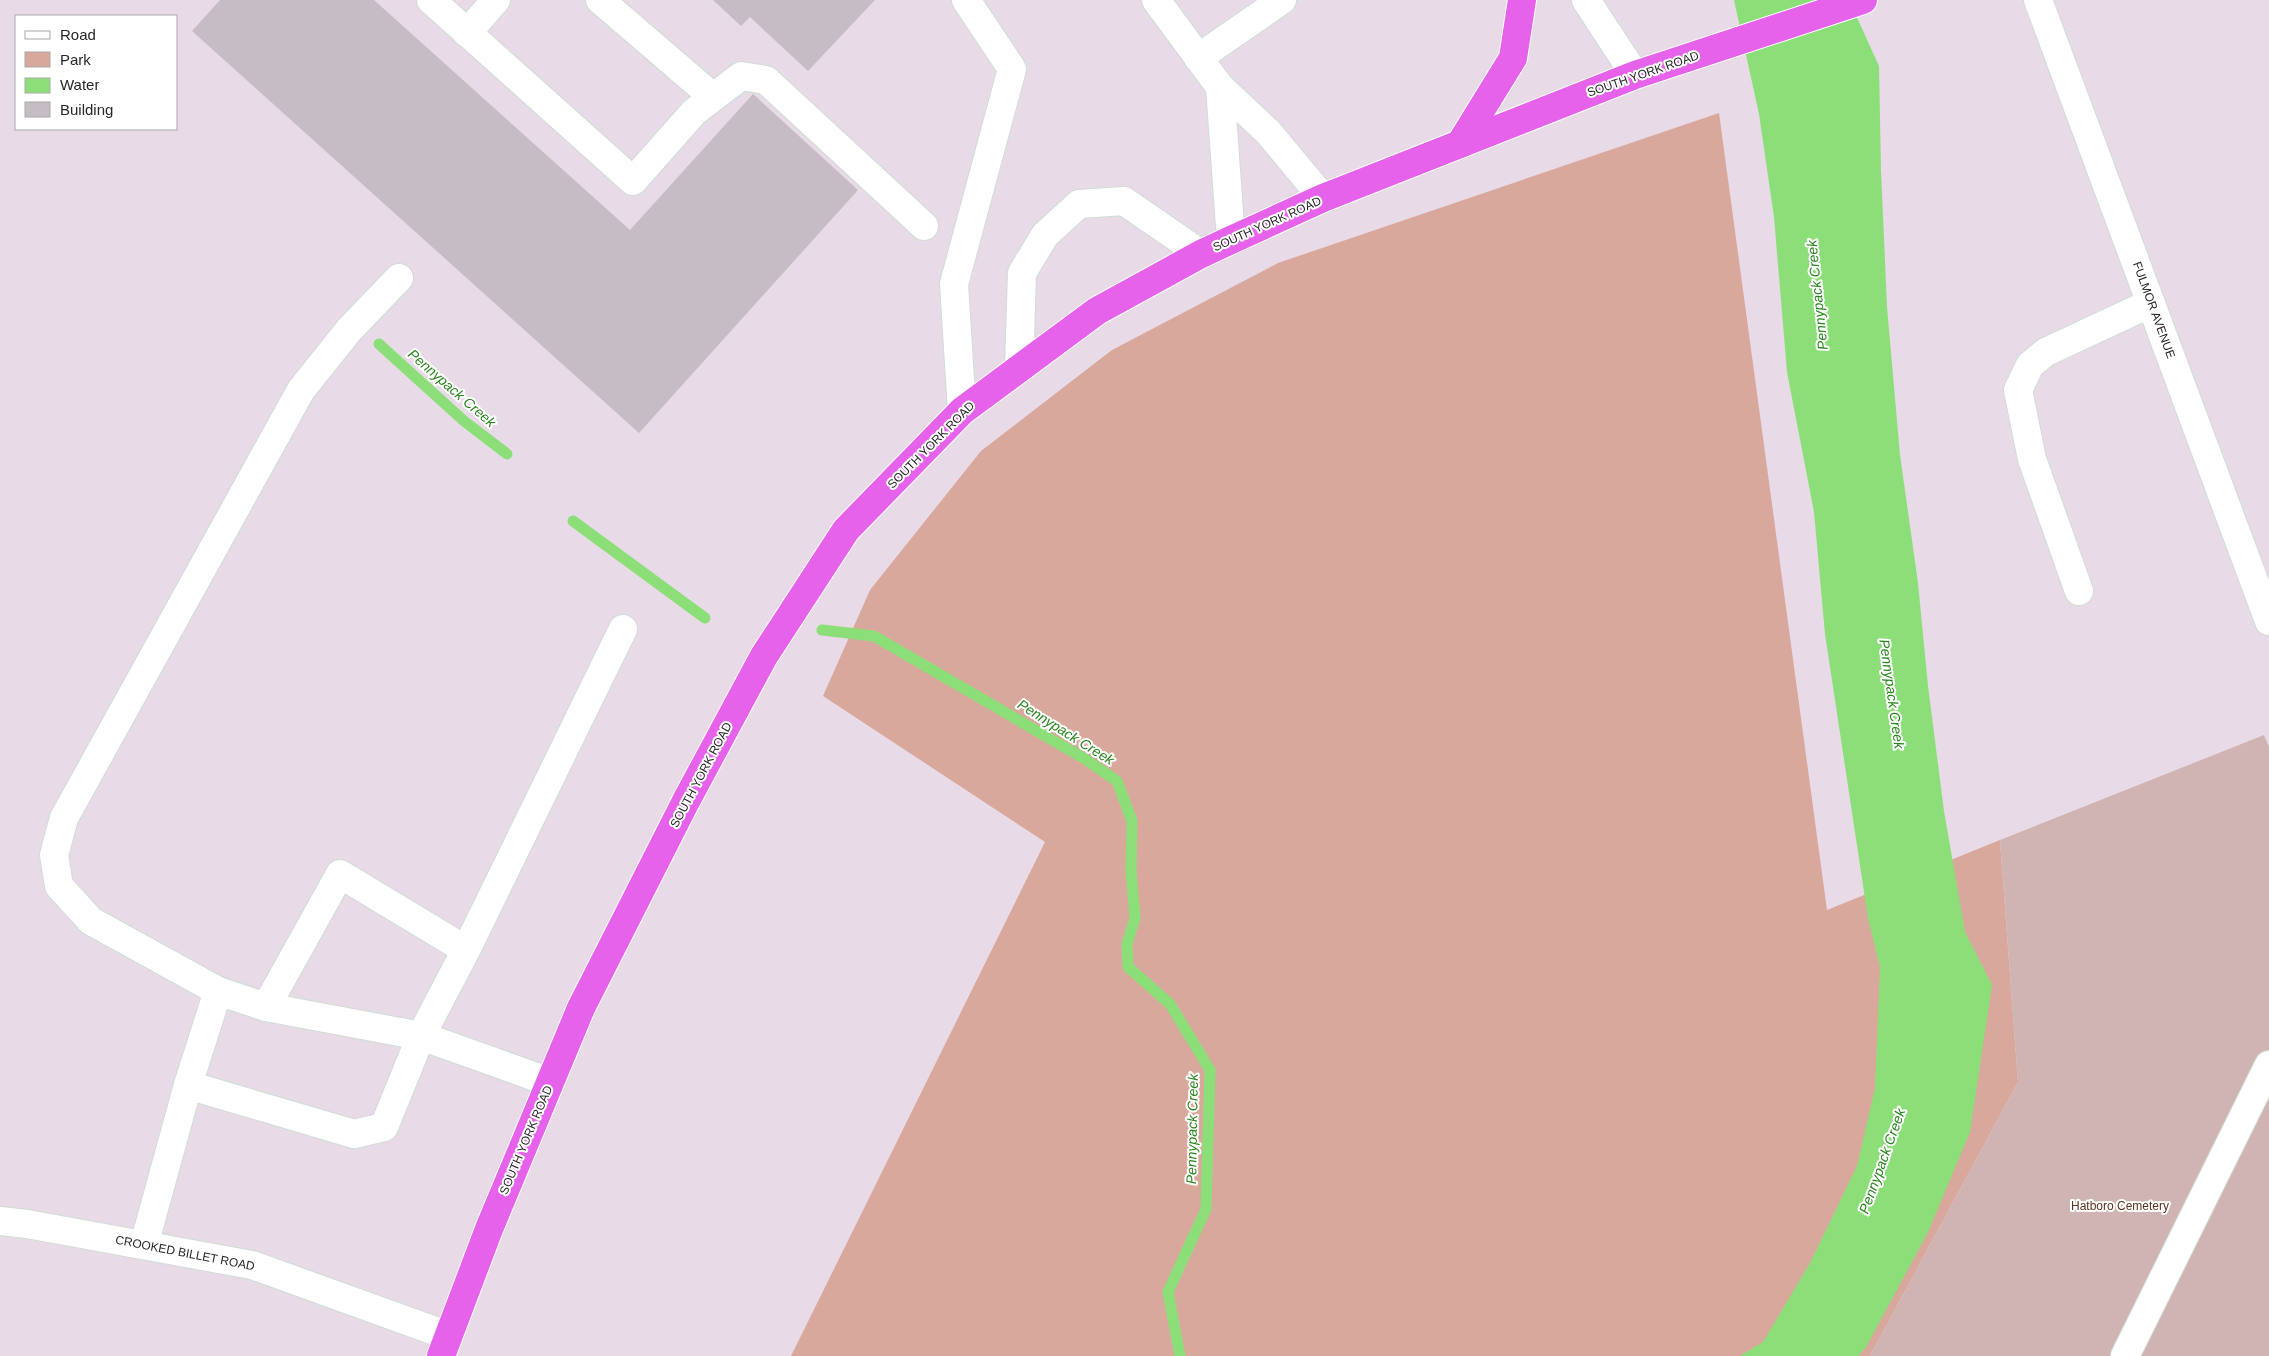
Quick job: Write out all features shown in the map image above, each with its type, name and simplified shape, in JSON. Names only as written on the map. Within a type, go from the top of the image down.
[{"type":"highway","points":[[1460,144],[1513,58],[1522,0]]},
{"type":"highway","name":"SOUTH YORK ROAD","points":[[445,1346],[489,1229],[581,1008],[686,801],[764,656],[846,530],[962,411],[1097,311],[1201,254],[1323,198],[1635,75],[1863,0]]},
{"type":"street","points":[[431,0],[633,181],[694,112],[740,76],[766,80],[924,226]]},
{"type":"street","points":[[467,32],[496,0]]},
{"type":"street","points":[[600,0],[713,97]]},
{"type":"street","points":[[962,411],[954,284],[1012,69],[966,0]]},
{"type":"street","points":[[1156,0],[1220,87],[1268,132],[1323,198]]},
{"type":"street","points":[[1198,58],[1282,0]]},
{"type":"street","points":[[1586,0],[1635,75]]},
{"type":"street","name":"FULMOR AVENUE","points":[[2038,0],[2269,621]]},
{"type":"street","points":[[1220,87],[1231,240]]},
{"type":"street","points":[[1019,369],[1022,273],[1045,235],[1079,204],[1124,201],[1201,254]]},
{"type":"street","points":[[399,278],[348,330],[301,390],[64,818],[54,855],[59,886],[91,921],[218,991],[266,1007],[421,1036],[550,1082]]},
{"type":"street","points":[[2079,592],[2032,459],[2018,390],[2030,365],[2046,352],[2151,303]]},
{"type":"street","points":[[188,1086],[354,1134],[384,1127],[421,1036],[466,950],[623,629]]},
{"type":"street","points":[[266,1007],[340,874],[466,950]]},
{"type":"street","points":[[144,1245],[188,1086],[218,991]]},
{"type":"street","points":[[2125,1356],[2269,1065]]},
{"type":"street","name":"CROOKED BILLET ROAD","points":[[0,1221],[27,1224],[252,1265],[445,1346]]},
{"type":"green space","points":[[1719,113],[1827,910],[2000,840],[2018,1082],[1870,1356],[791,1356],[1045,842],[823,696],[870,590],[981,451],[1112,350],[1278,263]]},
{"type":"green space","name":"Hatboro Cemetery","points":[[2264,735],[2269,747],[2269,1356],[1870,1356],[2018,1082],[2000,840]]},
{"type":"water","points":[[1734,0],[1849,0],[1879,66],[1887,307],[1900,455],[1918,583],[1928,686],[1944,811],[1965,932],[1992,985],[1970,1132],[1928,1232],[1866,1347],[1858,1356],[1740,1356],[1763,1342],[1810,1263],[1857,1166],[1875,1088],[1880,967],[1868,918],[1825,634],[1814,512],[1787,372],[1774,217],[1759,114]]},
{"type":"building","points":[[220,0],[374,0],[630,230],[753,94],[858,190],[639,433],[192,31]]},
{"type":"building","points":[[713,0],[875,0],[808,71],[750,17],[741,26]]},
{"type":"waterway","name":"Pennypack Creek","points":[[379,344],[464,421],[507,454]]},
{"type":"waterway","name":"Pennypack Creek","points":[[573,521],[705,618]]},
{"type":"waterway","name":"Pennypack Creek","points":[[822,630],[874,636],[1085,759],[1117,781],[1132,821],[1131,871],[1135,918],[1127,944],[1128,967],[1170,1004],[1210,1070],[1206,1209],[1168,1292],[1180,1356]]}]
